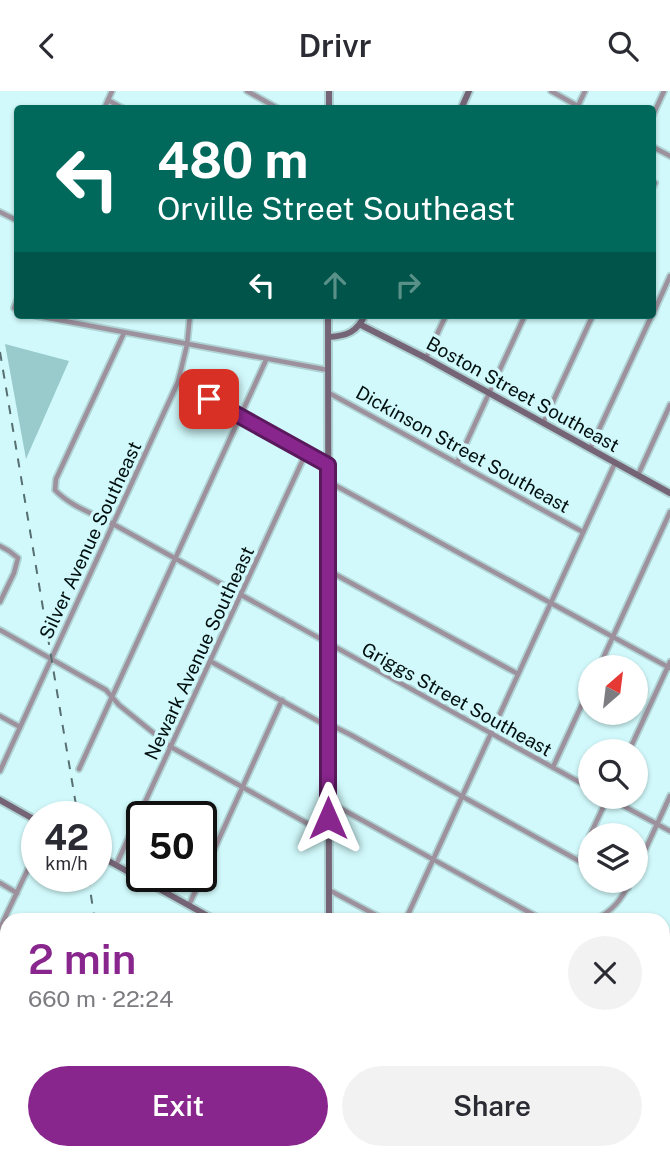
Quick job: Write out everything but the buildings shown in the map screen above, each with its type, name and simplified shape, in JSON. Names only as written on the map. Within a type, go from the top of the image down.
[{"type":"main road","points":[[328,319],[329,913]]},
{"type":"main road","points":[[328,337],[341,337],[352,333],[363,319]]},
{"type":"main road","name":"Boston Street Southeast","points":[[361,325],[670,493]]},
{"type":"main road","points":[[0,800],[21,812]]},
{"type":"main road","points":[[112,864],[203,913]]},
{"type":"street","points":[[106,105],[112,91]]},
{"type":"street","points":[[247,91],[272,105]]},
{"type":"street","points":[[551,91],[576,105]]},
{"type":"street","points":[[656,108],[664,91]]},
{"type":"street","points":[[108,100],[117,105]]},
{"type":"street","points":[[656,306],[670,277]]},
{"type":"street","points":[[52,319],[328,370]]},
{"type":"street","name":"Silver Avenue Southeast","points":[[0,771],[178,382],[187,345],[190,319]]},
{"type":"street","points":[[426,358],[444,319]]},
{"type":"street","points":[[457,463],[523,319]]},
{"type":"street","points":[[543,423],[591,319]]},
{"type":"street","points":[[590,449],[650,319]]},
{"type":"street","name":"Griggs Street Southeast","points":[[124,333],[56,479],[55,490],[61,496],[578,781]]},
{"type":"street","points":[[79,769],[266,360]]},
{"type":"street","points":[[178,382],[328,465]]},
{"type":"street","name":"Dickinson Street Southeast","points":[[329,394],[583,532]]},
{"type":"street","points":[[638,475],[670,405]]},
{"type":"street","name":"Newark Avenue Southeast","points":[[116,866],[306,453]]},
{"type":"street","points":[[409,913],[615,463]]},
{"type":"street","points":[[329,482],[669,666],[635,739]]},
{"type":"street","points":[[605,655],[670,512]]},
{"type":"street","points":[[423,533],[426,527]]},
{"type":"street","points":[[0,546],[18,558],[0,602]]},
{"type":"street","points":[[328,571],[518,674]]},
{"type":"street","points":[[0,630],[99,685],[171,747],[328,835]]},
{"type":"street","points":[[210,661],[320,722],[351,735],[462,795],[578,860]]},
{"type":"street","points":[[190,905],[282,700]]},
{"type":"street","points":[[553,767],[578,713]]},
{"type":"street","points":[[0,716],[20,727]]},
{"type":"street","points":[[648,844],[670,796]]},
{"type":"street","points":[[328,802],[531,913]]},
{"type":"street","points":[[629,809],[670,831]]},
{"type":"street","points":[[0,883],[17,893]]},
{"type":"street","points":[[7,913],[21,885]]},
{"type":"street","points":[[329,889],[372,913]]},
{"type":"street","points":[[606,913],[625,893]]},
{"type":"shaded area","points":[[5,344],[69,361],[26,459]]},
{"type":"railway","points":[[0,352],[75,801]]},
{"type":"railway","points":[[90,892],[94,913]]},
{"type":"route","points":[[209,399],[328,465],[328,818]]}]
